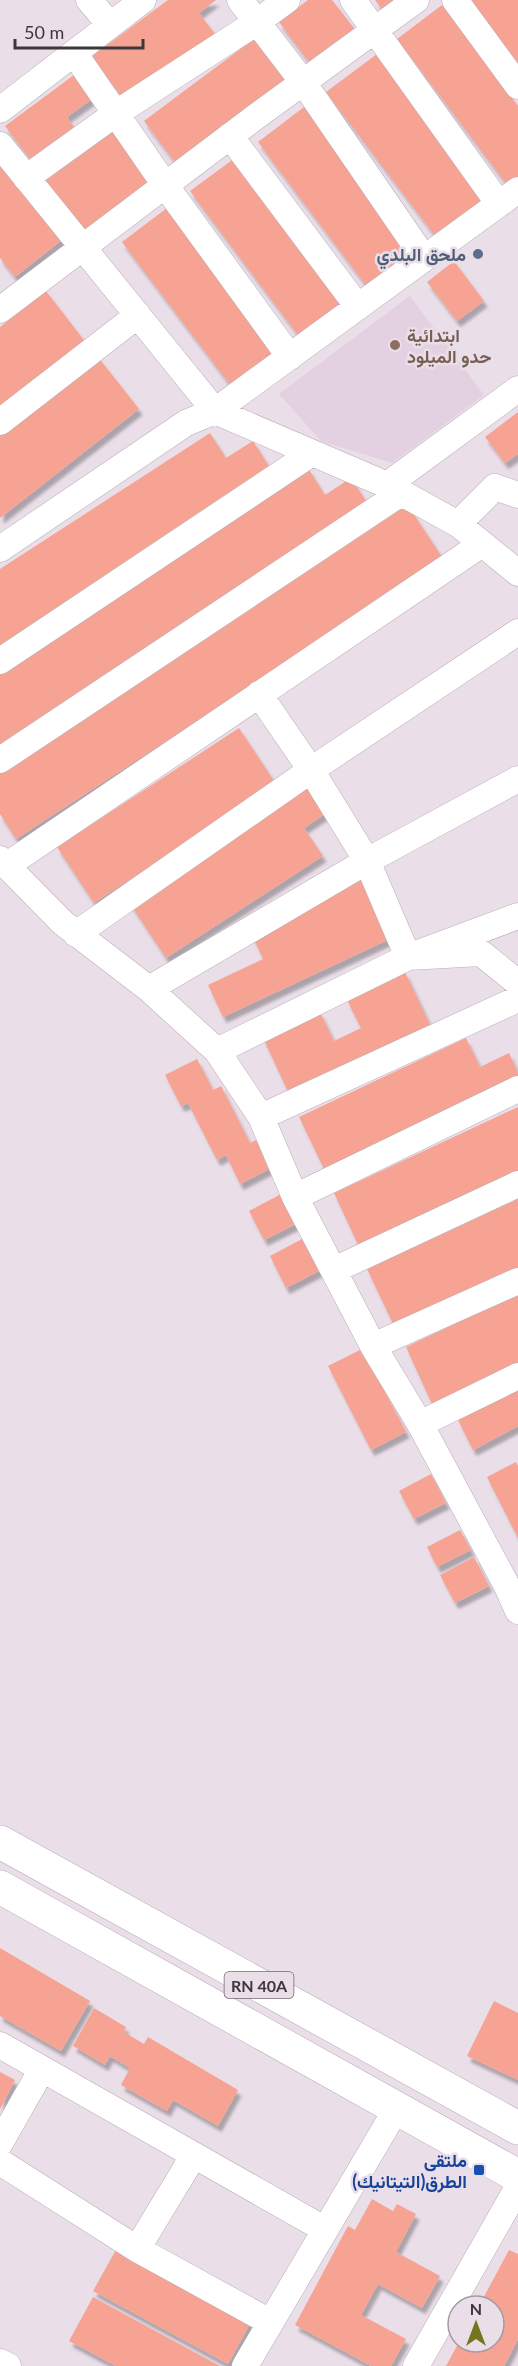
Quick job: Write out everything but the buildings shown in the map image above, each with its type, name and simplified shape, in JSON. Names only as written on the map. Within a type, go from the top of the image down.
[{"type":"main road","name":"RN 40A","points":[[0,1842],[516,2123]]},
{"type":"main road","name":"RN 40A","points":[[0,1887],[518,2176]]},
{"type":"street","points":[[89,0],[110,25]]},
{"type":"street","points":[[0,110],[143,0]]},
{"type":"street","points":[[240,0],[303,82],[424,258]]},
{"type":"street","points":[[26,178],[116,114],[287,0]]},
{"type":"street","points":[[0,549],[186,423],[215,411],[508,197],[353,0]]},
{"type":"street","points":[[5,297],[82,248],[416,0]]},
{"type":"street","points":[[455,0],[518,86]]},
{"type":"street","points":[[74,53],[165,185],[290,357]]},
{"type":"street","points":[[230,136],[358,307]]},
{"type":"street","points":[[0,145],[215,411],[394,489],[458,524],[518,573]]},
{"type":"street","points":[[0,422],[138,315]]},
{"type":"street","points":[[0,760],[394,489],[518,388]]},
{"type":"street","points":[[0,661],[312,453]]},
{"type":"street","points":[[458,524],[495,487],[518,495]]},
{"type":"street","points":[[482,544],[3,862],[76,934],[149,989],[217,1051],[261,1117],[296,1197],[373,1346],[512,1576],[518,1611]]},
{"type":"street","points":[[76,934],[310,770],[518,632]]},
{"type":"street","points":[[259,693],[367,861],[408,957]]},
{"type":"street","points":[[149,989],[367,861],[518,779]]},
{"type":"street","points":[[217,1051],[408,957],[518,916]]},
{"type":"street","points":[[408,957],[482,953],[518,983]]},
{"type":"street","points":[[261,1117],[518,999]]},
{"type":"street","points":[[296,1197],[518,1089]]},
{"type":"street","points":[[334,1270],[518,1184]]},
{"type":"street","points":[[373,1346],[518,1281]]},
{"type":"street","points":[[420,1424],[518,1376]]},
{"type":"street","points":[[0,2045],[324,2229]]},
{"type":"street","points":[[0,2143],[42,2068]]},
{"type":"street","points":[[245,2366],[397,2108]]},
{"type":"street","points":[[137,2249],[194,2155]]},
{"type":"street","points":[[0,2162],[137,2249],[270,2322]]},
{"type":"street","points":[[416,2366],[518,2187]]},
{"type":"street","points":[[0,2362],[8,2366]]},
{"type":"shaded area","name":"ابتدائية حدو الميلود","points":[[410,296],[484,395],[392,463],[321,441],[279,394]]},
{"type":"place","name":"ملحق البلدي","points":[[478,254]]},
{"type":"place","name":"ابتدائية حدو الميلود","points":[[395,345]]},
{"type":"place","name":"ملتقى الطرق(التيتانيك)","points":[[479,2170]]}]
